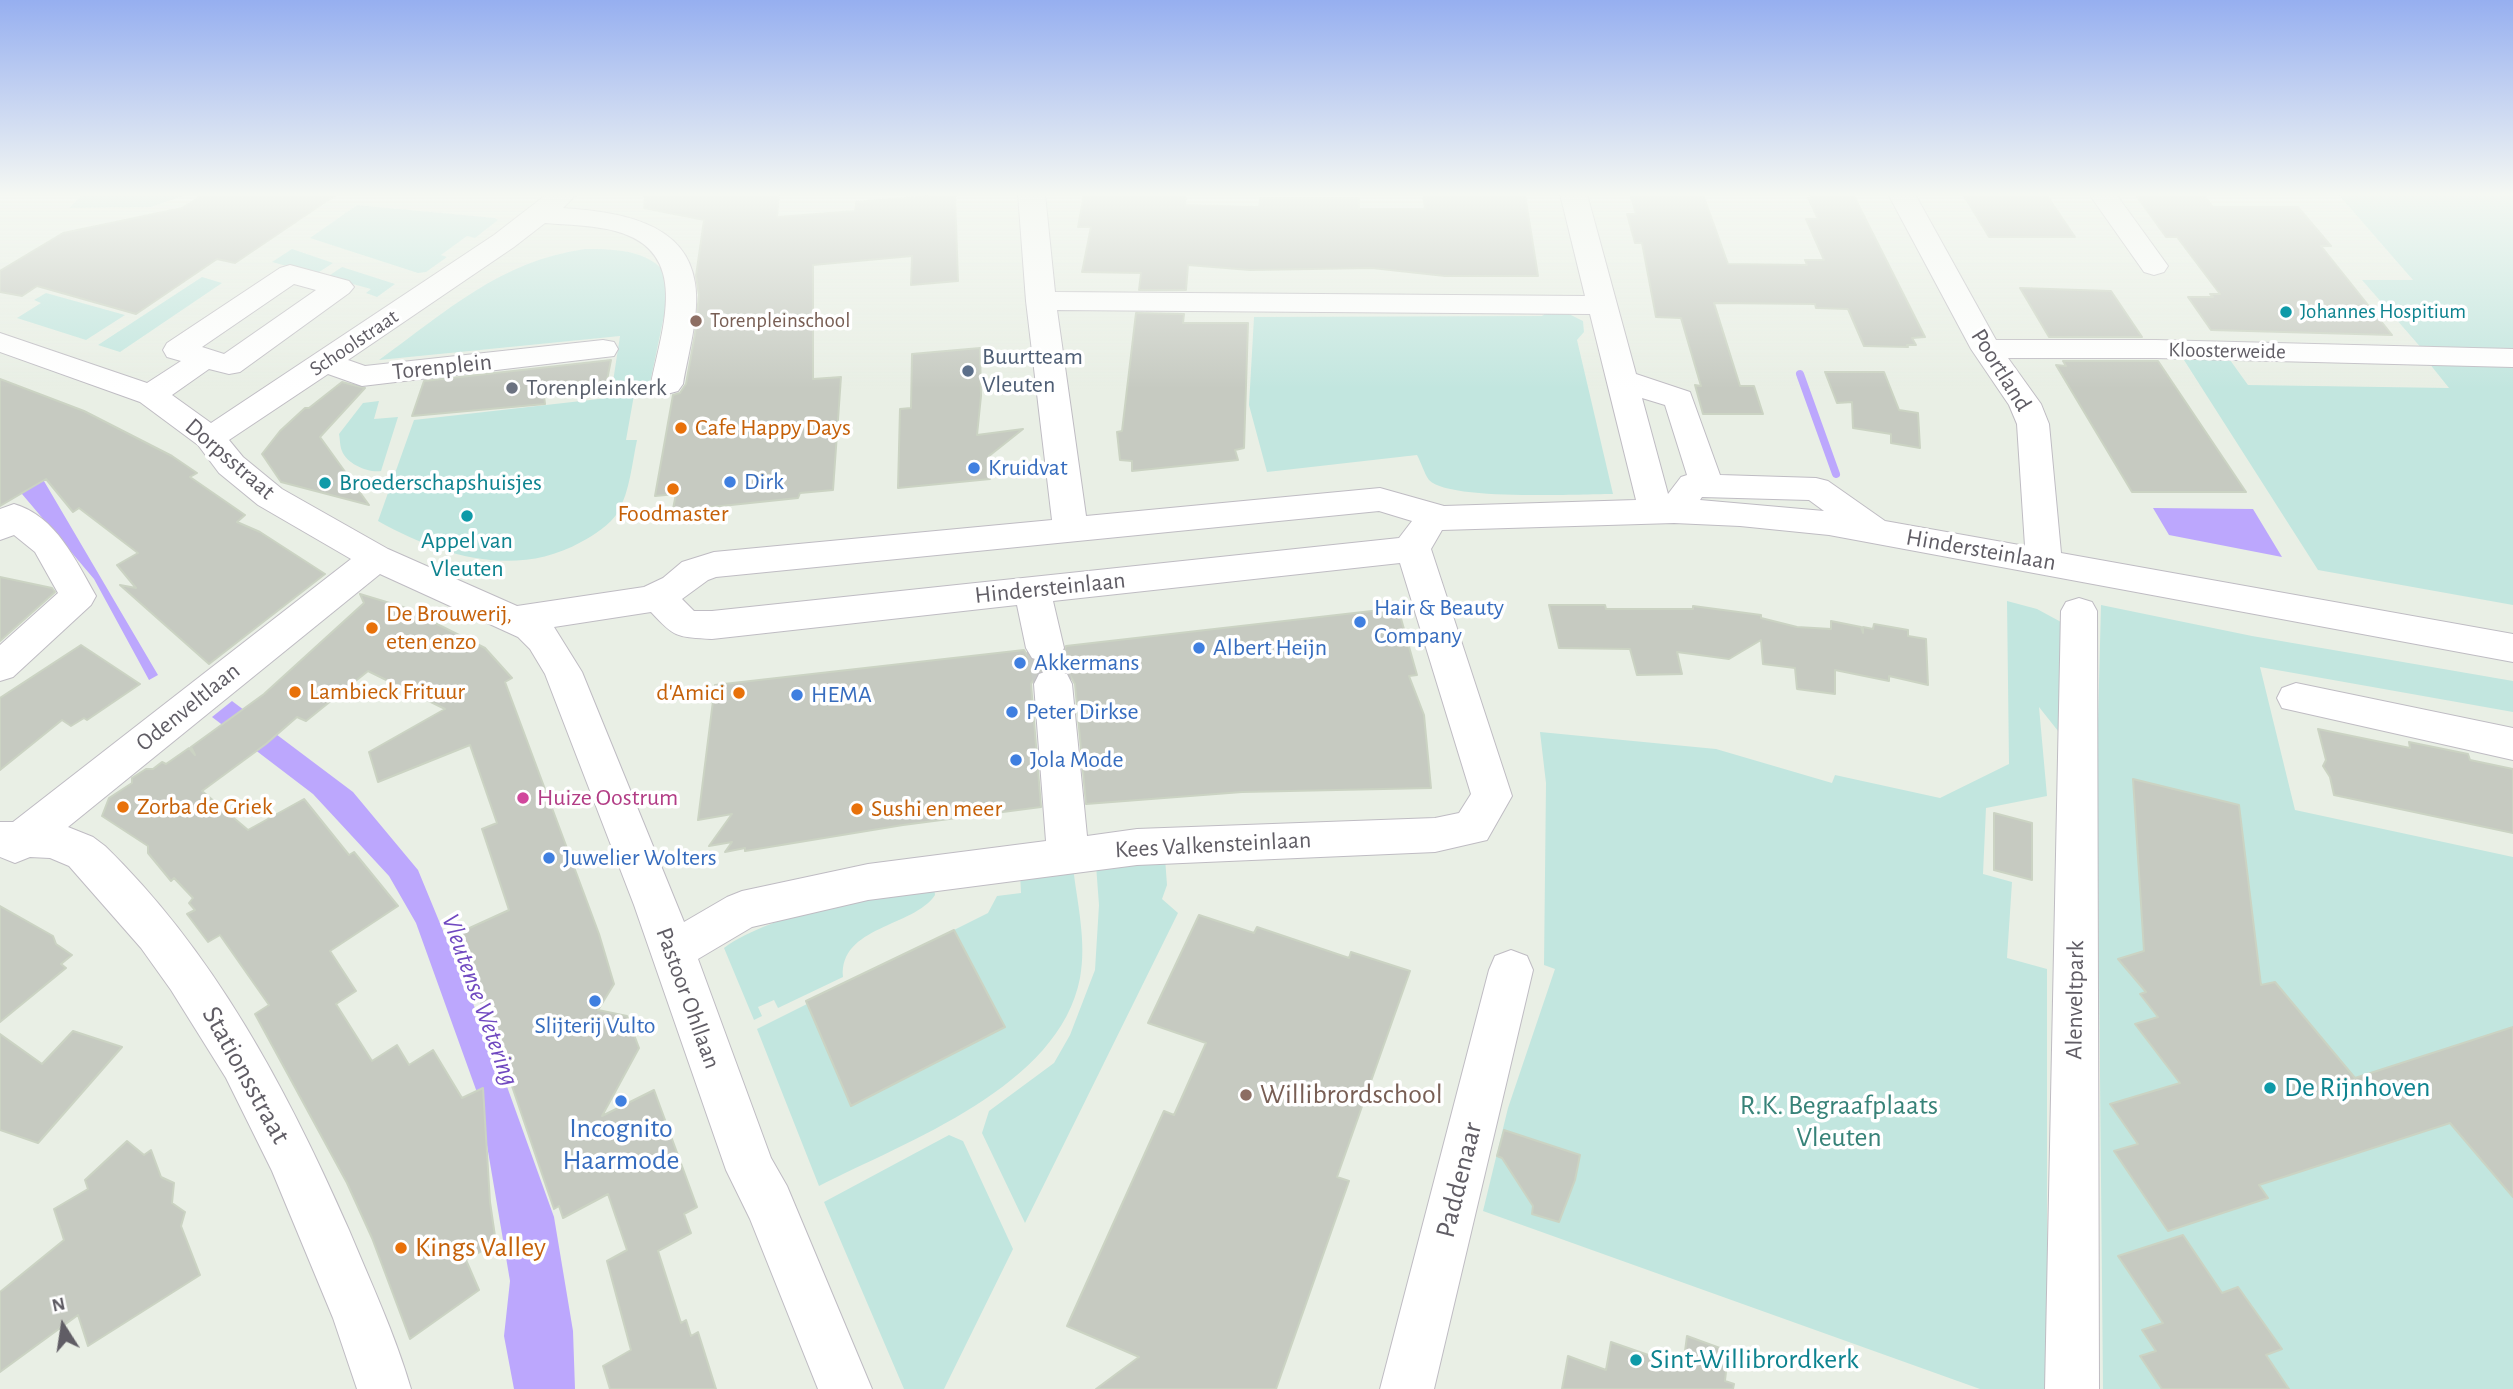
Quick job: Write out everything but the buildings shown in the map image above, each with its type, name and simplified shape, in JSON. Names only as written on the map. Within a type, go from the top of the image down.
[{"type":"street","name":"Schoolstraat","points":[[210,438],[476,259]]},
{"type":"street","points":[[667,384],[681,285],[675,259]]},
{"type":"street","points":[[1037,259],[1070,529]]},
{"type":"street","points":[[1589,259],[1624,381],[1682,498]]},
{"type":"street","name":"Poortland","points":[[1937,259],[1986,349],[2025,404],[2034,424],[2044,562]]},
{"type":"street","points":[[2149,259],[2154,266]]},
{"type":"street","points":[[1041,301],[1600,305]]},
{"type":"street","name":"Dorpsstraat","points":[[0,342],[151,395],[210,438],[231,465],[270,497],[376,558]]},
{"type":"street","name":"Torenplein","points":[[326,362],[362,376],[603,349]]},
{"type":"street","name":"Kloosterweide","points":[[1986,349],[2156,349],[2513,358]]},
{"type":"street","points":[[151,395],[205,358]]},
{"type":"street","points":[[1624,381],[1679,399],[1682,498]]},
{"type":"street","points":[[1682,498],[1816,489],[1879,532]]},
{"type":"street","name":"Hindersteinlaan","points":[[517,619],[652,599],[676,587],[695,571],[714,565],[1380,499],[1443,518],[1682,498],[2044,562],[2512,650]]},
{"type":"street","points":[[0,528],[14,516],[48,544],[78,596],[0,667]]},
{"type":"street","points":[[1413,548],[1415,540],[1424,528],[1443,518]]},
{"type":"street","name":"Hindersteinlaan","points":[[652,599],[663,602],[677,620],[695,626],[1413,548]]},
{"type":"street","name":"Kees Valkensteinlaan","points":[[671,951],[742,910],[869,882],[1137,847],[1435,835],[1472,828],[1492,796],[1413,548]]},
{"type":"street","points":[[376,558],[517,619]]},
{"type":"street","name":"Odenveltlaan","points":[[7,846],[376,558]]},
{"type":"street","points":[[1032,589],[1049,666],[1068,855]]},
{"type":"street","name":"Alenveltpark","points":[[2072,1389],[2080,611]]},
{"type":"street","name":"Pastoor Ohllaan","points":[[517,619],[543,639],[563,672],[656,905],[751,1170],[769,1203],[845,1389]]},
{"type":"street","points":[[2296,698],[2513,744]]},
{"type":"street","name":"Stationsstraat","points":[[7,846],[48,839],[67,843],[81,851],[145,920],[193,983],[249,1070],[298,1169],[355,1308],[384,1389]]},
{"type":"street","name":"Paddenaar","points":[[1406,1389],[1511,970]]},
{"type":"green space","points":[[277,259],[321,259],[333,263],[316,274],[272,262]]},
{"type":"green space","points":[[374,259],[444,259],[426,272],[418,273]]},
{"type":"green space","points":[[544,259],[648,259],[664,271],[671,282],[650,383],[612,388],[620,336],[379,360],[476,291],[500,276]]},
{"type":"green space","points":[[2395,259],[2513,259],[2513,352],[2423,350],[2362,280],[2413,280]]},
{"type":"green space","points":[[342,267],[395,284],[377,297],[366,293],[371,289],[327,277]]},
{"type":"green space","points":[[202,277],[222,283],[120,352],[98,345]]},
{"type":"green space","points":[[46,293],[125,315],[86,340],[17,318],[41,303],[34,300]]},
{"type":"green space","points":[[1548,312],[1569,314],[1583,321],[1584,332],[1577,340],[1613,494],[1516,495],[1461,491],[1441,487],[1429,480],[1417,455],[1267,472],[1249,405],[1254,317],[1542,316]]},
{"type":"green space","points":[[2184,360],[2230,360],[2248,385],[2449,388],[2429,363],[2513,365],[2513,605],[2318,570]]},
{"type":"green space","points":[[634,395],[626,440],[637,440],[625,495],[611,521],[581,542],[556,553],[504,561],[453,553],[378,521],[414,420]]},
{"type":"green space","points":[[379,401],[374,419],[398,417],[381,471],[370,471],[348,460],[341,449],[339,434],[363,403]]},
{"type":"green space","name":"R.K. Begraafplaats Vleuten","points":[[2007,601],[2037,609],[2061,622],[2066,741],[2039,707],[2047,796],[1986,808],[1983,874],[2012,882],[2007,958],[2047,969],[2047,1389],[1980,1389],[1483,1211],[1508,1108],[1555,969],[1544,965],[1546,783],[1540,732],[1716,749],[1832,783],[1835,775],[1940,798],[2009,764]]},
{"type":"green space","points":[[2101,605],[2252,636],[2513,681],[2513,712],[2260,667],[2295,810],[2513,857],[2513,1389],[2103,1389],[2097,761]]},
{"type":"green space","points":[[1165,858],[1167,885],[1162,899],[1178,913],[1025,1223],[982,1133],[989,1111],[1054,1063],[1070,1035],[1095,970],[1099,905],[1096,865]]},
{"type":"green space","points":[[1073,867],[1082,936],[1080,978],[1066,1016],[1043,1050],[1011,1080],[975,1106],[935,1129],[819,1186],[757,1029],[807,1004],[851,1106],[1005,1027],[954,930],[988,913],[997,896],[1021,893],[1020,873]]},
{"type":"green space","points":[[934,885],[935,895],[925,906],[865,937],[853,947],[845,960],[843,977],[778,1008],[774,1000],[758,1007],[762,1016],[754,1020],[724,948],[745,935],[797,915]]},
{"type":"green space","points":[[949,1135],[963,1141],[1013,1249],[944,1389],[904,1389],[824,1202]]},
{"type":"shaded area","points":[[0,451],[41,476],[158,675],[149,680],[94,579],[22,494],[0,479]]},
{"type":"shaded area","points":[[2153,508],[2253,509],[2282,557],[2169,535]]},
{"type":"shaded area","points":[[232,701],[353,792],[418,870],[505,1081],[554,1217],[573,1331],[575,1389],[514,1389],[504,1336],[510,1281],[479,1098],[416,923],[389,876],[313,794],[212,717]]},
{"type":"waterway","points":[[1800,374],[1836,474]]},
{"type":"tunnel","points":[[1045,648],[1053,684]]},
{"type":"place","name":"Johannes Hospitium","points":[[2286,312]]},
{"type":"place","name":"Torenpleinschool","points":[[696,321]]},
{"type":"place","name":"Buurtteam Vleuten","points":[[968,371]]},
{"type":"place","name":"Torenpleinkerk","points":[[512,388]]},
{"type":"place","name":"Cafe Happy Days","points":[[681,428]]},
{"type":"place","name":"Kruidvat","points":[[974,468]]},
{"type":"place","name":"Dirk","points":[[730,482]]},
{"type":"place","name":"Broederschapshuisjes","points":[[325,483]]},
{"type":"place","name":"Foodmaster","points":[[673,489]]},
{"type":"place","name":"Appel van Vleuten","points":[[467,516]]},
{"type":"place","name":"Hair & Beauty Company","points":[[1360,622]]},
{"type":"place","name":"De Brouwerij, eten enzo","points":[[372,628]]},
{"type":"place","name":"Albert Heijn","points":[[1199,648]]},
{"type":"place","name":"Akkermans","points":[[1020,663]]},
{"type":"place","name":"Lambieck Frituur","points":[[295,692]]},
{"type":"place","name":"d'Amici","points":[[739,693]]},
{"type":"place","name":"HEMA","points":[[797,695]]},
{"type":"place","name":"Peter Dirkse","points":[[1012,712]]},
{"type":"place","name":"Jola Mode","points":[[1016,760]]},
{"type":"place","name":"Huize Oostrum","points":[[523,798]]},
{"type":"place","name":"Zorba de Griek","points":[[123,807]]},
{"type":"place","name":"Sushi en meer","points":[[857,809]]},
{"type":"place","name":"Juwelier Wolters","points":[[549,858]]},
{"type":"place","name":"Slijterij Vulto","points":[[595,1001]]},
{"type":"place","name":"De Rijnhoven","points":[[2270,1088]]},
{"type":"place","name":"Willibrordschool","points":[[1246,1095]]},
{"type":"place","name":"Incognito Haarmode","points":[[621,1101]]},
{"type":"place","name":"Kings Valley","points":[[401,1248]]},
{"type":"place","name":"Sint-Willibrordkerk","points":[[1636,1360]]},
{"type":"water label","name":"Vleutense Wetering","points":[[480,1000]]}]
